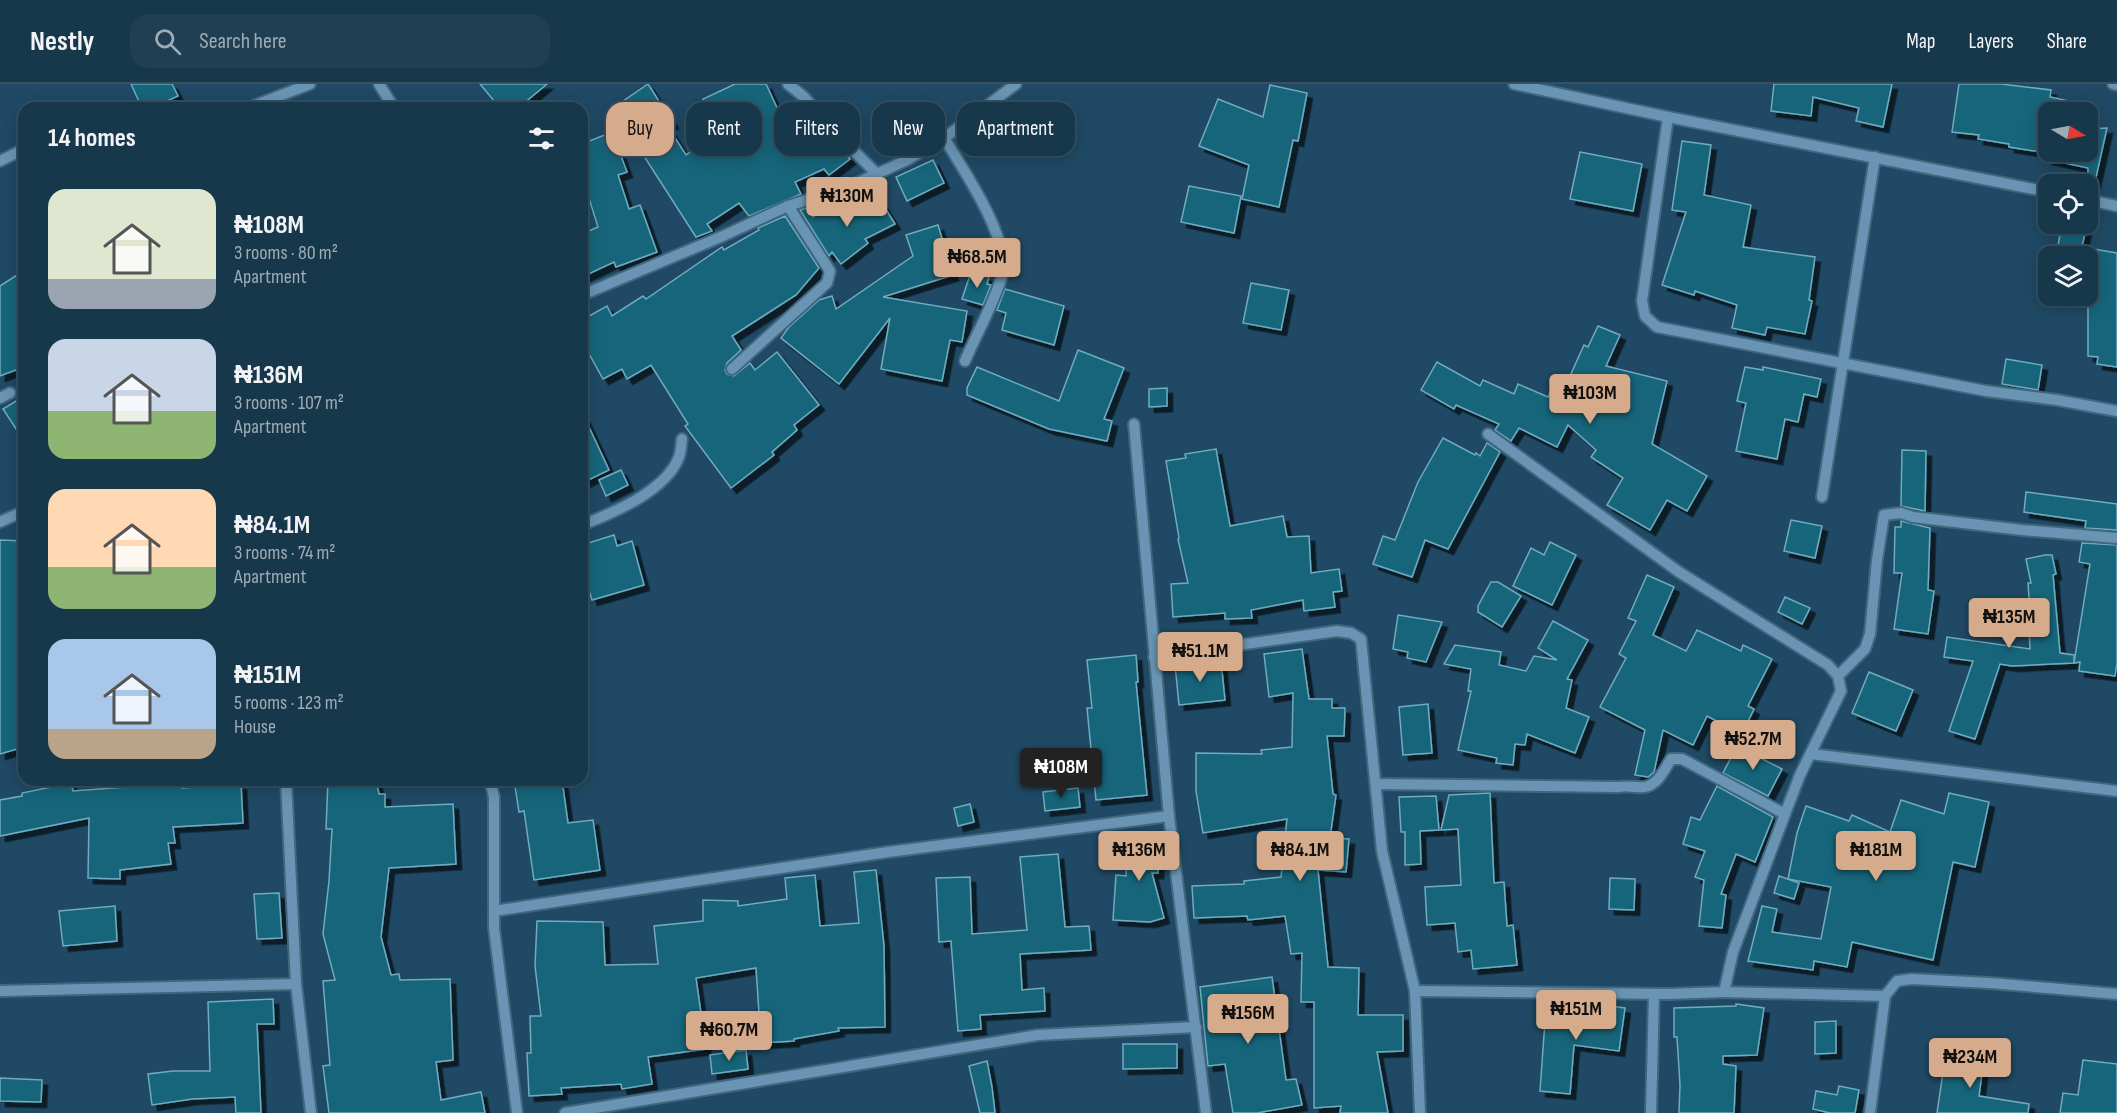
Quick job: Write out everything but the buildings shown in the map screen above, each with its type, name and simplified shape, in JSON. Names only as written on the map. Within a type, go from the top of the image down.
[{"type":"street","points":[[264,102],[310,84]]},
{"type":"street","points":[[379,84],[390,102]]},
{"type":"street","points":[[788,84],[804,97],[877,174]]},
{"type":"street","points":[[945,137],[1016,84]]},
{"type":"street","points":[[1514,84],[1668,117],[2038,190]]},
{"type":"street","points":[[1668,117],[1642,301],[1645,316],[1657,327],[1986,391],[2057,400],[2117,411]]},
{"type":"street","points":[[945,140],[983,205],[1001,249],[1003,274],[965,361]]},
{"type":"street","points":[[0,161],[18,152]]},
{"type":"street","points":[[588,292],[788,206],[848,187],[914,156]]},
{"type":"street","points":[[1822,496],[1875,157]]},
{"type":"street","points":[[2098,202],[2117,206]]},
{"type":"street","points":[[732,369],[827,283],[830,271],[788,206]]},
{"type":"street","points":[[1134,424],[1169,816],[1206,1113]]},
{"type":"street","points":[[1488,434],[1679,572],[1828,665],[1838,676],[1841,691],[1785,814],[1733,952],[1724,992]]},
{"type":"street","points":[[588,523],[618,512],[649,492],[668,474],[679,458],[682,439]]},
{"type":"street","points":[[1838,676],[1865,649],[1870,634],[1884,515],[1901,513],[1913,517],[2022,530],[2117,538]]},
{"type":"street","points":[[0,522],[18,514]]},
{"type":"street","points":[[1154,657],[1337,630],[1351,633],[1361,639],[1382,851],[1415,991],[1420,1113]]},
{"type":"street","points":[[1811,754],[2117,791]]},
{"type":"street","points":[[1376,784],[1618,787],[1630,785],[1645,787],[1658,780],[1671,759],[1682,759],[1785,814]]},
{"type":"street","points":[[286,786],[296,984],[311,1113]]},
{"type":"street","points":[[491,786],[494,797],[494,928],[517,1113]]},
{"type":"street","points":[[494,911],[888,852],[1169,816]]},
{"type":"street","points":[[1870,1113],[1885,996],[1897,981],[1911,979],[2117,993]]},
{"type":"street","points":[[0,991],[296,984]]},
{"type":"street","points":[[1415,991],[1654,994],[1724,992],[1885,996]]},
{"type":"street","points":[[1651,1113],[1654,994]]},
{"type":"street","points":[[565,1113],[1038,1035],[1196,1027]]}]
